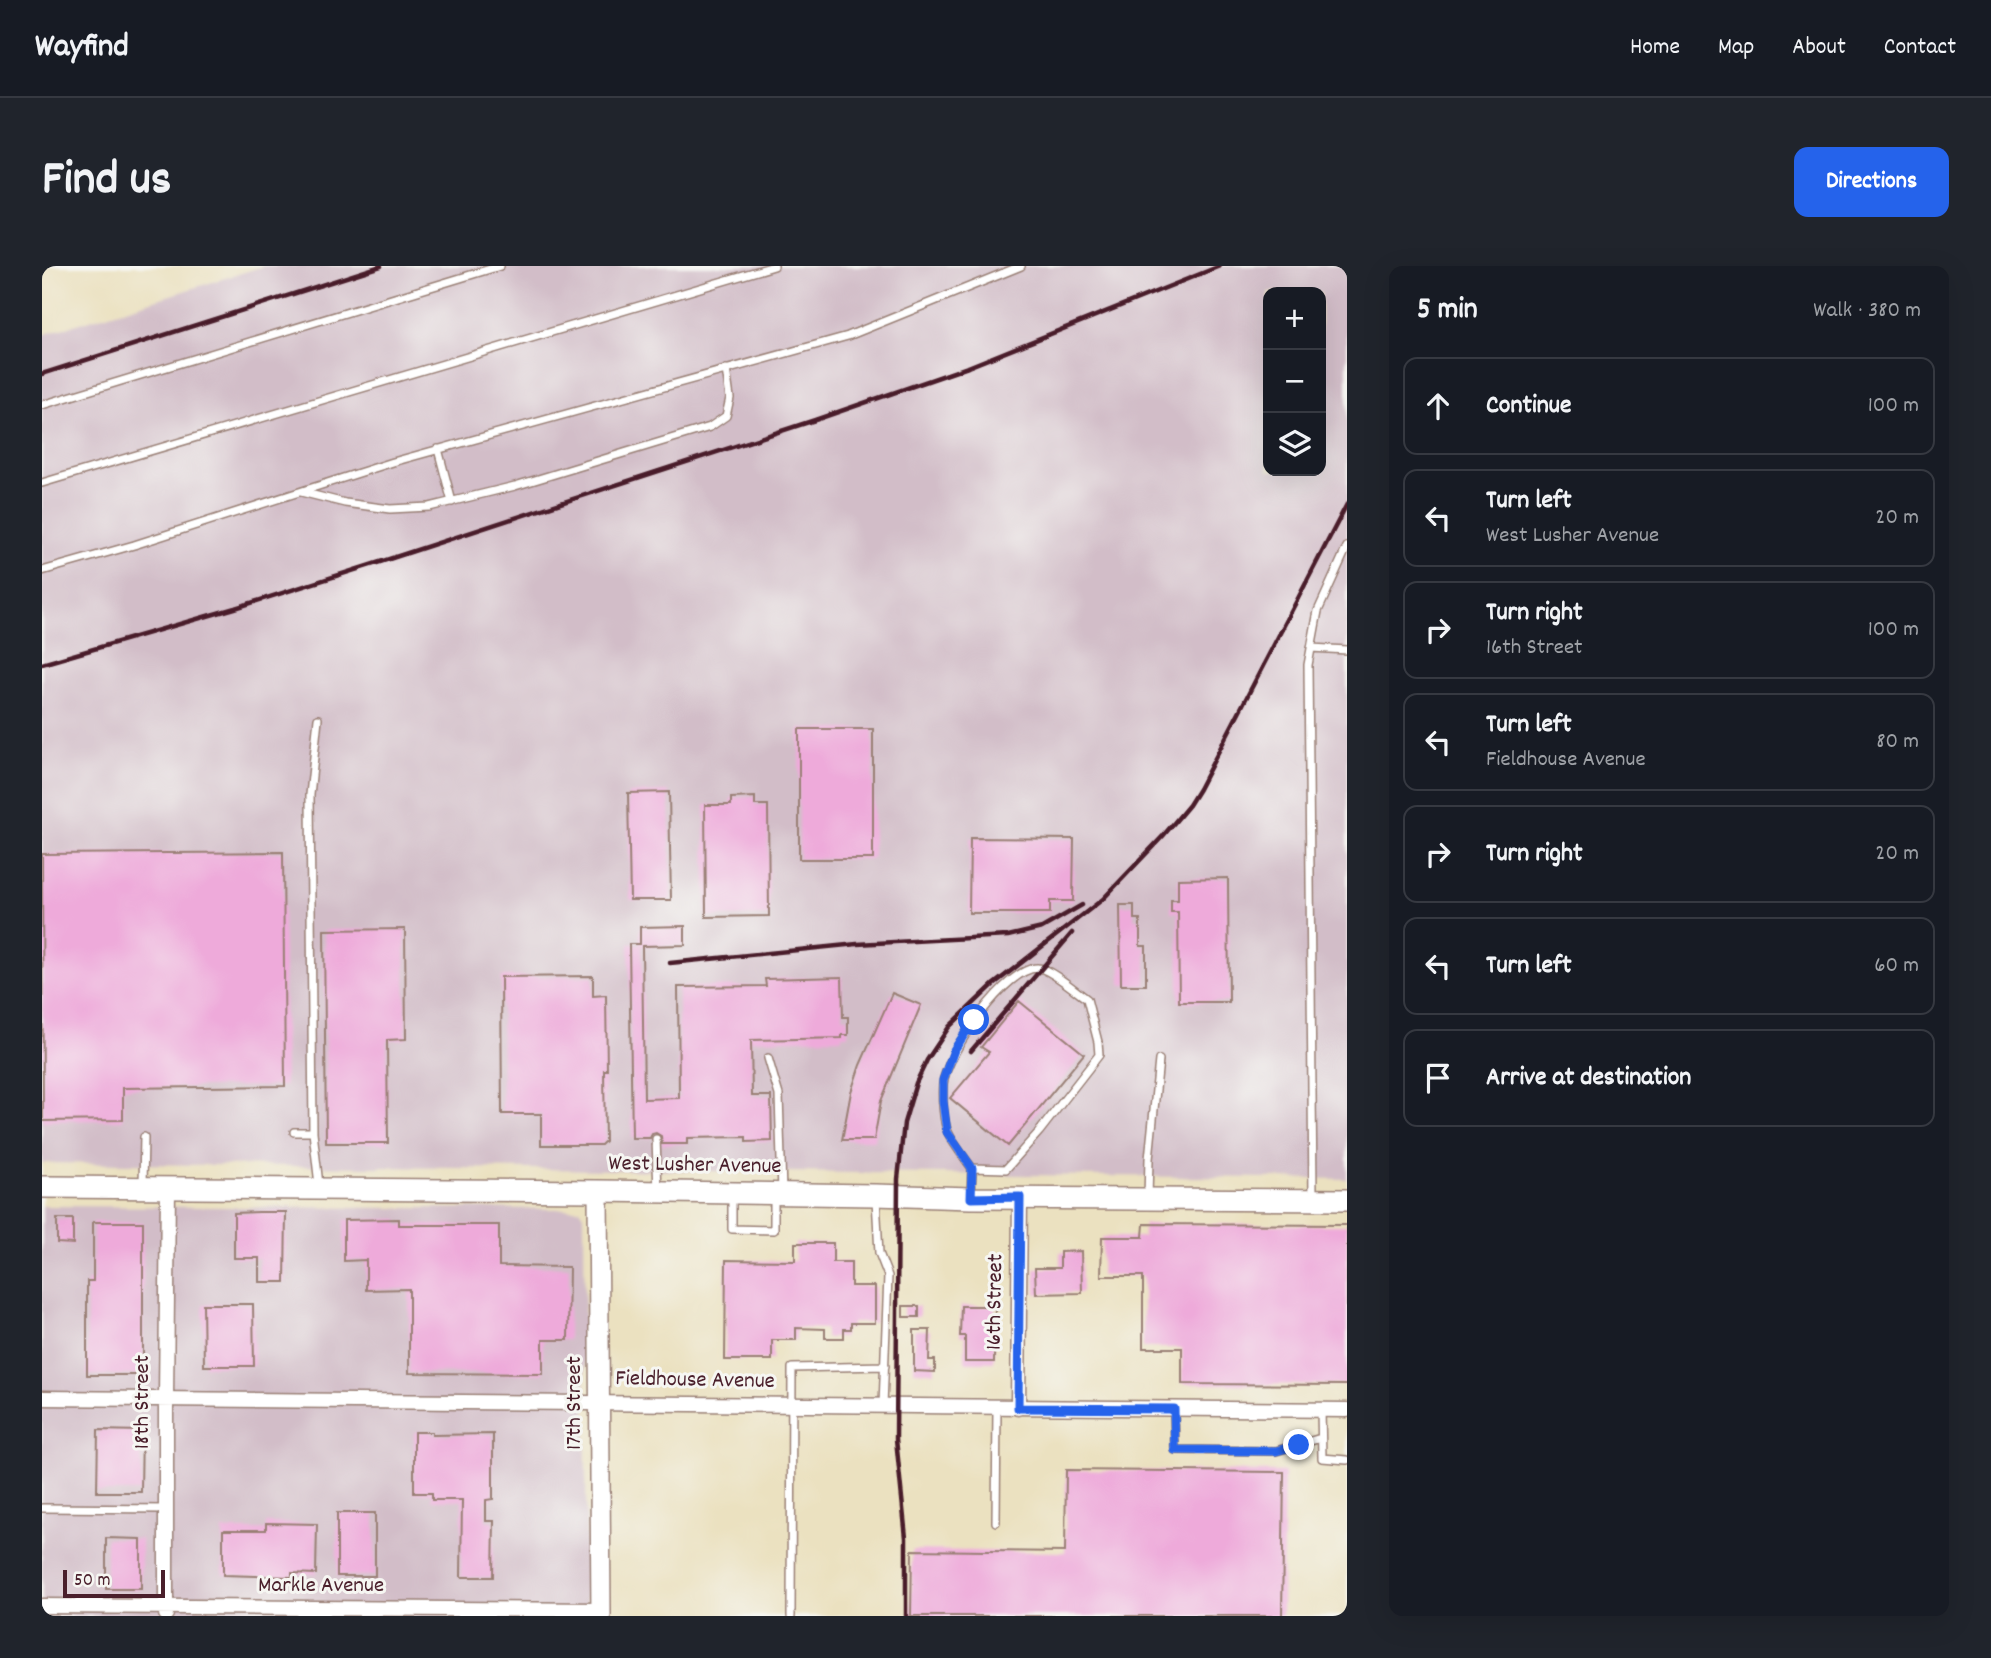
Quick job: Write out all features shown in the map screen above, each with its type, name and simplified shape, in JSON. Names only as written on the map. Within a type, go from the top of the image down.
[{"type":"main road","name":"West Lusher Avenue","points":[[42,1187],[658,1191],[971,1198],[1347,1200]]},
{"type":"street","name":"18th Street","points":[[166,1612],[168,1188]]},
{"type":"street","name":"17th Street","points":[[598,1191],[601,1613]]},
{"type":"street","name":"16th Street","points":[[1018,1408],[1020,1197]]},
{"type":"street","name":"Fieldhouse Avenue","points":[[42,1398],[1347,1410]]},
{"type":"street","name":"Markle Avenue","points":[[42,1606],[166,1612],[601,1613]]},
{"type":"lane","points":[[42,405],[500,266]]},
{"type":"lane","points":[[42,483],[774,266]]},
{"type":"lane","points":[[42,570],[134,545],[438,449],[848,336],[1021,266]]},
{"type":"lane","points":[[300,492],[345,503],[390,509],[429,507],[515,486],[710,427],[726,416],[730,398],[726,369]]},
{"type":"lane","points":[[438,449],[452,502]]},
{"type":"lane","points":[[1313,1200],[1308,665],[1318,611],[1347,547]]},
{"type":"lane","points":[[1311,648],[1347,650]]},
{"type":"lane","points":[[318,719],[310,795],[313,1132],[320,1189]]},
{"type":"lane","points":[[971,1198],[972,1168],[947,1132],[943,1080],[954,1050],[974,1020],[1000,990],[1029,968],[1042,968],[1087,999],[1099,1055],[1039,1132],[1006,1169],[972,1168]]},
{"type":"lane","points":[[732,1192],[732,1229],[774,1230],[778,1193],[779,1095],[768,1058]]},
{"type":"lane","points":[[1148,1199],[1149,1159],[1159,1060]]},
{"type":"lane","points":[[294,1132],[313,1132]]},
{"type":"lane","points":[[143,1188],[144,1137]]},
{"type":"lane","points":[[656,1139],[658,1191]]},
{"type":"lane","points":[[875,1195],[879,1252],[888,1276],[883,1406]]},
{"type":"lane","points":[[791,1616],[792,1368],[885,1366]]},
{"type":"lane","points":[[996,1522],[997,1408]]},
{"type":"lane","points":[[1174,1409],[1175,1450],[1276,1451],[1321,1438]]},
{"type":"lane","points":[[1321,1410],[1322,1458],[1347,1460]]},
{"type":"lane","points":[[42,1508],[166,1509]]},
{"type":"shaded area","points":[[264,266],[1347,266],[1347,1179],[42,1163],[42,335]]},
{"type":"shaded area","points":[[42,1206],[580,1209],[584,1215],[587,1616],[42,1616]]},
{"type":"building","points":[[799,729],[873,729],[873,859],[799,859]]},
{"type":"building","points":[[669,792],[671,900],[630,900],[628,793]]},
{"type":"building","points":[[755,797],[755,805],[768,805],[769,916],[706,917],[705,805],[731,805],[731,798]]},
{"type":"building","points":[[970,838],[1074,839],[1073,901],[1050,901],[1050,913],[969,913]]},
{"type":"building","points":[[283,852],[285,1086],[123,1088],[123,1120],[43,1121],[42,854]]},
{"type":"building","points":[[1228,878],[1229,1002],[1179,1002],[1178,912],[1171,912],[1171,900],[1178,900],[1178,879]]},
{"type":"building","points":[[1120,905],[1134,905],[1134,919],[1140,919],[1140,946],[1146,946],[1146,985],[1121,985]]},
{"type":"building","points":[[685,926],[685,945],[642,946],[644,1099],[679,1098],[678,987],[766,986],[765,979],[842,977],[843,1017],[848,1017],[848,1035],[842,1035],[842,1038],[751,1040],[752,1096],[771,1096],[772,1141],[746,1142],[746,1137],[687,1138],[687,1144],[662,1144],[661,1136],[656,1133],[650,1138],[632,1138],[629,944],[640,944],[640,927]]},
{"type":"building","points":[[405,929],[406,1039],[387,1040],[388,1143],[326,1143],[324,930]]},
{"type":"building","points":[[593,976],[593,996],[606,995],[605,1141],[601,1145],[541,1145],[541,1114],[502,1114],[501,977]]},
{"type":"building","points":[[892,993],[921,1005],[881,1101],[874,1140],[842,1140],[851,1092],[860,1065]]},
{"type":"building","points":[[1019,1001],[1084,1054],[1008,1146],[950,1098],[989,1052],[981,1047]]},
{"type":"building","points":[[286,1212],[285,1282],[259,1282],[259,1258],[234,1258],[234,1213]]},
{"type":"building","points":[[57,1219],[73,1219],[73,1244],[57,1243]]},
{"type":"building","points":[[399,1219],[399,1225],[499,1225],[499,1266],[569,1267],[568,1340],[543,1340],[543,1374],[409,1373],[409,1289],[366,1290],[366,1260],[344,1261],[344,1220]]},
{"type":"building","points":[[93,1222],[143,1222],[143,1375],[87,1375],[87,1281],[93,1281]]},
{"type":"building","points":[[1144,1224],[1347,1225],[1347,1385],[1182,1384],[1182,1348],[1143,1348],[1143,1276],[1101,1276],[1102,1237],[1143,1237]]},
{"type":"building","points":[[795,1243],[833,1243],[833,1262],[851,1262],[851,1286],[875,1286],[875,1323],[851,1323],[851,1329],[844,1329],[844,1338],[825,1338],[825,1329],[796,1328],[796,1340],[772,1340],[772,1360],[725,1360],[726,1260],[795,1261]]},
{"type":"building","points":[[1081,1251],[1082,1293],[1036,1294],[1035,1268],[1060,1268],[1060,1252]]},
{"type":"building","points":[[203,1304],[253,1304],[254,1366],[204,1366]]},
{"type":"building","points":[[903,1306],[919,1306],[919,1317],[903,1317]]},
{"type":"building","points":[[961,1306],[995,1306],[994,1362],[965,1362],[965,1336],[960,1336]]},
{"type":"building","points":[[914,1330],[930,1330],[929,1360],[935,1360],[935,1372],[914,1371]]},
{"type":"building","points":[[98,1430],[142,1431],[141,1492],[97,1492]]},
{"type":"building","points":[[414,1432],[432,1432],[432,1435],[493,1434],[493,1499],[486,1500],[486,1521],[494,1521],[493,1577],[461,1577],[462,1500],[432,1500],[432,1493],[414,1493]]},
{"type":"building","points":[[1066,1470],[1284,1472],[1282,1616],[911,1616],[912,1550],[1065,1552]]},
{"type":"building","points":[[337,1513],[375,1513],[375,1576],[337,1576]]},
{"type":"building","points":[[266,1523],[317,1524],[316,1574],[292,1573],[292,1577],[223,1575],[223,1530],[266,1530]]},
{"type":"building","points":[[106,1538],[141,1539],[141,1589],[106,1589]]},
{"type":"railway","points":[[42,374],[381,266]]},
{"type":"railway","points":[[42,664],[235,608],[815,420],[968,367],[1220,266]]},
{"type":"railway","points":[[906,1616],[906,1538],[896,1439],[898,1179],[904,1123],[916,1083],[927,1060],[949,1027],[994,984],[1103,899],[1189,805],[1347,504]]},
{"type":"railway","points":[[670,963],[857,944],[1008,936],[1042,928],[1082,905]]},
{"type":"railway","points":[[971,1051],[1072,933]]},
{"type":"route","points":[[974,1020],[954,1050],[943,1080],[943,1101],[947,1132],[972,1168],[971,1198],[1020,1197],[1018,1408],[1174,1409],[1175,1450],[1276,1451],[1299,1445]]}]
